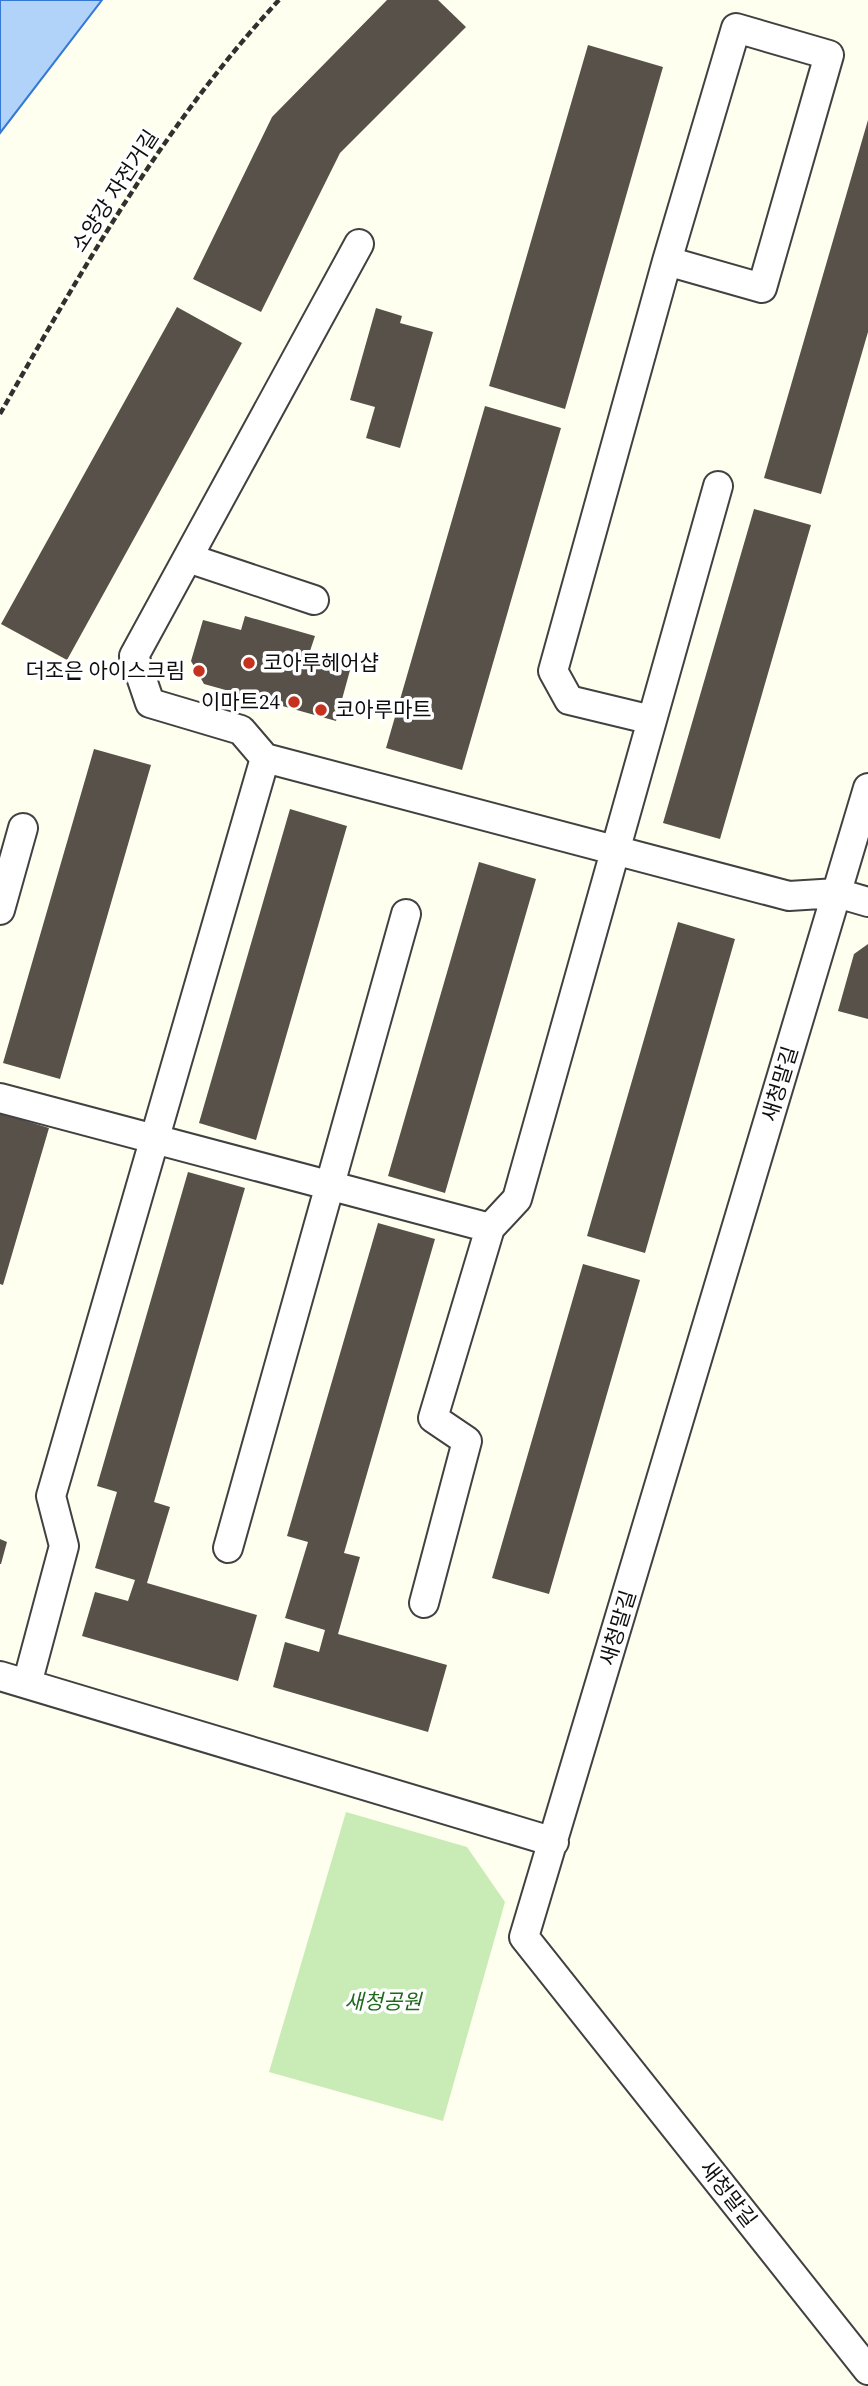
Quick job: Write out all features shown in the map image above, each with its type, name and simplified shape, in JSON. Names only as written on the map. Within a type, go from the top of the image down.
[{"type":"street","points":[[652,720],[569,700],[553,671],[667,261],[736,28],[829,55],[762,288],[667,261]]},
{"type":"street","points":[[359,244],[134,656],[150,703],[240,730],[265,758],[789,897],[838,893],[868,902]]},
{"type":"street","points":[[424,1603],[467,1441],[433,1418],[490,1228],[517,1199],[718,486]]},
{"type":"street","points":[[188,558],[314,600]]},
{"type":"street","points":[[265,758],[51,1496],[64,1546],[13,1680],[554,1842]]},
{"type":"street","name":"새청말길","points":[[868,788],[524,1937],[868,2370]]},
{"type":"street","points":[[0,910],[23,828]]},
{"type":"street","points":[[228,1548],[406,914]]},
{"type":"street","points":[[0,1098],[490,1228]]},
{"type":"path","name":"소양강 자전거길","points":[[0,414],[72,286],[156,154],[244,38],[279,0]]},
{"type":"green space","name":"새청공원","points":[[346,1812],[467,1847],[505,1902],[443,2121],[269,2072]]},
{"type":"water","points":[[0,0],[102,0],[0,133]]},
{"type":"building","points":[[387,0],[438,0],[466,27],[340,153],[261,312],[193,279],[272,117]]},
{"type":"building","points":[[588,45],[663,67],[565,409],[489,386]]},
{"type":"building","points":[[868,120],[868,332],[821,494],[764,478]]},
{"type":"building","points":[[177,307],[242,343],[67,660],[1,624]]},
{"type":"building","points":[[376,308],[402,316],[400,323],[433,332],[400,448],[366,438],[375,407],[350,400]]},
{"type":"building","points":[[485,406],[561,428],[462,770],[386,748]]},
{"type":"building","points":[[754,509],[811,525],[720,839],[663,823]]},
{"type":"building","points":[[245,616],[315,636],[310,651],[352,663],[336,721],[204,684],[191,661],[203,620],[241,630]]},
{"type":"building","points":[[94,749],[151,765],[60,1079],[3,1063]]},
{"type":"building","points":[[290,809],[347,826],[256,1140],[199,1123]]},
{"type":"building","points":[[479,862],[536,879],[445,1193],[388,1176]]},
{"type":"building","points":[[678,922],[735,939],[645,1253],[587,1236]]},
{"type":"building","points":[[868,944],[868,1019],[838,1011],[854,954]]},
{"type":"building","points":[[0,1113],[49,1128],[3,1285],[0,1284]]},
{"type":"building","points":[[188,1172],[245,1188],[154,1502],[170,1507],[147,1583],[257,1615],[238,1681],[82,1636],[95,1592],[128,1601],[135,1580],[95,1568],[117,1492],[97,1486]]},
{"type":"building","points":[[378,1223],[435,1239],[344,1553],[360,1557],[338,1634],[447,1665],[428,1732],[273,1687],[285,1642],[319,1652],[325,1630],[285,1618],[308,1542],[287,1536]]},
{"type":"building","points":[[583,1264],[640,1280],[549,1594],[492,1578]]},
{"type":"building","points":[[0,1539],[7,1542],[1,1564],[0,1564]]},
{"type":"place","name":"코아루헤어샵","points":[[249,663]]},
{"type":"place","name":"더조은 아이스크림","points":[[199,671]]},
{"type":"place","name":"이마트24","points":[[294,702]]},
{"type":"place","name":"코아루마트","points":[[321,710]]}]
